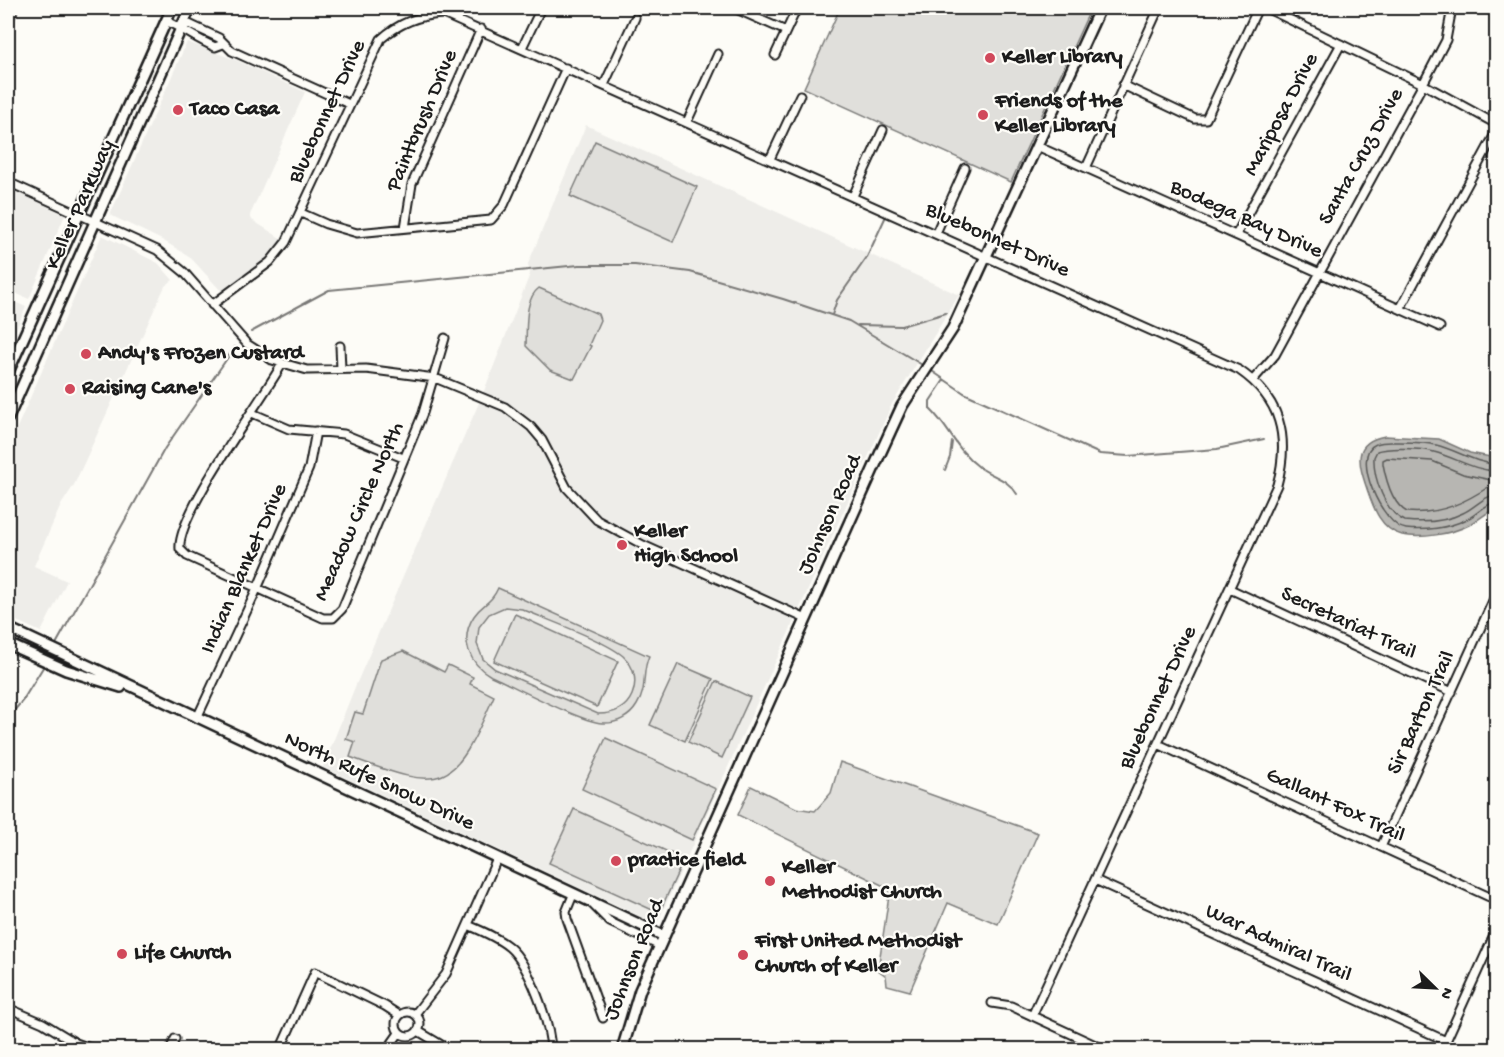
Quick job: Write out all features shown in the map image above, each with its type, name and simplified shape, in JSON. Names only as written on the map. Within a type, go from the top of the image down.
[{"type":"main road","name":"Keller Parkway","points":[[8,372],[172,8]]},
{"type":"main road","name":"Keller Parkway","points":[[8,418],[11,401],[95,222],[190,8]]},
{"type":"main road","name":"Johnson Road","points":[[622,1050],[633,1008],[664,936],[902,406],[937,356],[988,257],[1100,8]]},
{"type":"main road","name":"North Rufe Snow Drive","points":[[8,628],[664,936]]},
{"type":"main road","name":"North Rufe Snow Drive","points":[[8,644],[66,670],[149,696]]},
{"type":"street","points":[[522,48],[541,8]]},
{"type":"street","points":[[734,8],[786,31]]},
{"type":"street","points":[[775,56],[797,8]]},
{"type":"street","points":[[1086,168],[1159,8]]},
{"type":"street","points":[[1123,85],[1195,119],[1206,119],[1258,8]]},
{"type":"street","points":[[1266,8],[1424,84],[1497,124]]},
{"type":"street","name":"Santa Cruz Drive","points":[[1253,380],[1275,355],[1424,84],[1446,40],[1452,8]]},
{"type":"street","name":"Bluebonnet Drive","points":[[212,305],[270,262],[286,242],[381,39],[391,30],[413,18],[443,11],[1239,370],[1253,380],[1264,391],[1274,408],[1283,434],[1283,461],[1277,485],[1032,1016]]},
{"type":"street","points":[[604,85],[634,18]]},
{"type":"street","points":[[166,21],[181,28],[189,24],[219,38],[223,44],[349,104]]},
{"type":"street","name":"Paintbrush Drive","points":[[405,228],[412,184],[481,29]]},
{"type":"street","name":"Mariposa Drive","points":[[1236,235],[1341,44]]},
{"type":"street","points":[[687,122],[718,54]]},
{"type":"street","points":[[301,213],[326,224],[357,233],[491,220],[504,205],[566,68]]},
{"type":"street","points":[[770,159],[800,94]]},
{"type":"street","points":[[853,196],[883,130]]},
{"type":"street","points":[[1400,309],[1497,132]]},
{"type":"street","name":"Bodega Bay Drive","points":[[1037,146],[1440,327]]},
{"type":"street","points":[[936,233],[965,168]]},
{"type":"street","points":[[8,182],[147,245],[171,260],[247,344],[282,364],[307,370],[341,369],[435,378],[505,407],[531,427],[542,440],[567,488],[597,520],[643,544],[806,619]]},
{"type":"street","name":"Meadow Circle North","points":[[257,589],[323,618],[333,618],[342,609],[435,378],[445,338]]},
{"type":"street","points":[[340,346],[341,369]]},
{"type":"street","points":[[257,589],[187,556],[180,549],[180,542],[205,485],[282,364]]},
{"type":"street","points":[[252,413],[278,426],[344,434],[403,459]]},
{"type":"street","name":"Indian Blanket Drive","points":[[197,718],[257,589],[309,468],[316,431]]},
{"type":"street","name":"Secretariat Trail","points":[[1230,589],[1452,692]]},
{"type":"street","name":"Sir Barton Trail","points":[[1381,847],[1497,594]]},
{"type":"street","name":"Gallant Fox Trail","points":[[1158,744],[1497,900]]},
{"type":"street","points":[[415,1014],[443,979],[497,858]]},
{"type":"street","name":"War Admiral Trail","points":[[1095,880],[1446,1041]]},
{"type":"street","points":[[573,895],[566,912],[567,919],[603,1018]]},
{"type":"street","name":"North Rufe Snow Drive","points":[[591,903],[610,922],[660,946]]},
{"type":"street","points":[[468,925],[504,943],[521,960],[547,1028],[551,1050]]},
{"type":"street","points":[[1442,1050],[1497,931]]},
{"type":"street","points":[[280,1050],[315,972],[381,1003],[399,1015]]},
{"type":"street","points":[[992,1003],[1007,1005],[1106,1050]]},
{"type":"street","points":[[8,1008],[43,1023],[76,1043],[96,1050]]},
{"type":"street","points":[[406,1011],[415,1014],[420,1020],[418,1031],[408,1036],[399,1033],[395,1024],[399,1015],[406,1011]]},
{"type":"street","points":[[418,1031],[450,1050]]},
{"type":"street","points":[[387,1050],[399,1033]]},
{"type":"street","points":[[170,1050],[175,1039]]},
{"type":"shaded area","points":[[840,8],[1091,8],[1011,182],[804,88]]},
{"type":"shaded area","points":[[187,42],[236,60],[305,92],[250,215],[252,220],[282,239],[257,268],[223,293],[189,256],[110,215]]},
{"type":"shaded area","name":"Keller High School","points":[[586,125],[959,295],[892,404],[657,924],[323,767],[355,687],[482,396],[530,274],[528,264]]},
{"type":"shaded area","points":[[595,141],[697,187],[673,242],[570,196]]},
{"type":"shaded area","points":[[8,188],[65,215],[29,299],[8,290]]},
{"type":"shaded area","points":[[102,235],[158,263],[173,280],[165,286],[74,485],[61,505],[34,566],[67,581],[41,632],[8,617],[8,448]]},
{"type":"shaded area","points":[[539,288],[598,314],[600,320],[589,345],[591,346],[574,379],[550,370],[526,346],[529,306],[534,293]]},
{"type":"shaded area","points":[[8,299],[26,307],[8,348]]},
{"type":"shaded area","points":[[498,588],[649,656],[642,693],[634,709],[618,721],[602,723],[592,721],[547,703],[483,671],[472,658],[467,633],[474,616]],"holes":[[[505,607],[522,609],[589,637],[623,656],[630,664],[635,679],[634,690],[626,704],[614,712],[598,714],[495,669],[483,659],[477,644],[479,627],[489,614]]]},
{"type":"shaded area","points":[[515,614],[618,661],[597,707],[494,661]]},
{"type":"shaded area","points":[[403,651],[444,672],[448,665],[473,677],[470,684],[494,696],[468,750],[455,766],[442,775],[426,778],[407,776],[350,757],[355,742],[346,739],[355,712],[363,714],[381,659]]},
{"type":"shaded area","points":[[678,664],[713,679],[685,741],[650,725]]},
{"type":"shaded area","points":[[716,681],[750,697],[722,758],[688,742]]},
{"type":"shaded area","name":"practice field","points":[[606,738],[716,789],[692,840],[582,789]]},
{"type":"shaded area","points":[[840,762],[1038,833],[998,924],[948,903],[910,991],[887,985],[886,976],[878,970],[890,889],[738,815],[751,786],[796,808],[815,811],[831,793]]},
{"type":"shaded area","name":"practice field","points":[[574,809],[684,859],[659,913],[549,863]]},
{"type":"water","points":[[8,8],[19,8],[8,34]]},
{"type":"water","points":[[1385,436],[1439,439],[1470,453],[1496,458],[1496,508],[1469,525],[1445,533],[1418,536],[1395,532],[1383,523],[1375,510],[1360,463],[1362,449],[1367,443]]},
{"type":"waterway","points":[[832,315],[837,300],[867,257],[886,216]]},
{"type":"waterway","points":[[251,332],[329,290],[579,265],[635,265],[690,272],[849,321],[924,366]]},
{"type":"waterway","points":[[858,325],[901,326],[946,313]]},
{"type":"waterway","points":[[55,646],[165,448],[235,347]]},
{"type":"waterway","points":[[929,369],[964,393],[1100,454],[1128,456],[1217,449],[1264,439]]},
{"type":"waterway","points":[[944,380],[930,401],[930,409],[971,460],[1005,482],[1017,494]]},
{"type":"waterway","points":[[945,470],[952,442]]},
{"type":"waterway","points":[[8,718],[23,700],[45,664]]},
{"type":"place","name":"Keller Library","points":[[990,58]]},
{"type":"place","name":"Taco Casa","points":[[178,110]]},
{"type":"place","name":"Friends of the Keller Library","points":[[983,115]]},
{"type":"place","name":"Andy's Frozen Custard","points":[[86,354]]},
{"type":"place","name":"Raising Cane's","points":[[70,389]]},
{"type":"place","name":"Keller High School","points":[[622,545]]},
{"type":"place","name":"practice field","points":[[616,861]]},
{"type":"place","name":"Keller Methodist Church","points":[[770,881]]},
{"type":"place","name":"Life Church","points":[[122,954]]},
{"type":"place","name":"First United Methodist Church of Keller","points":[[743,955]]}]
